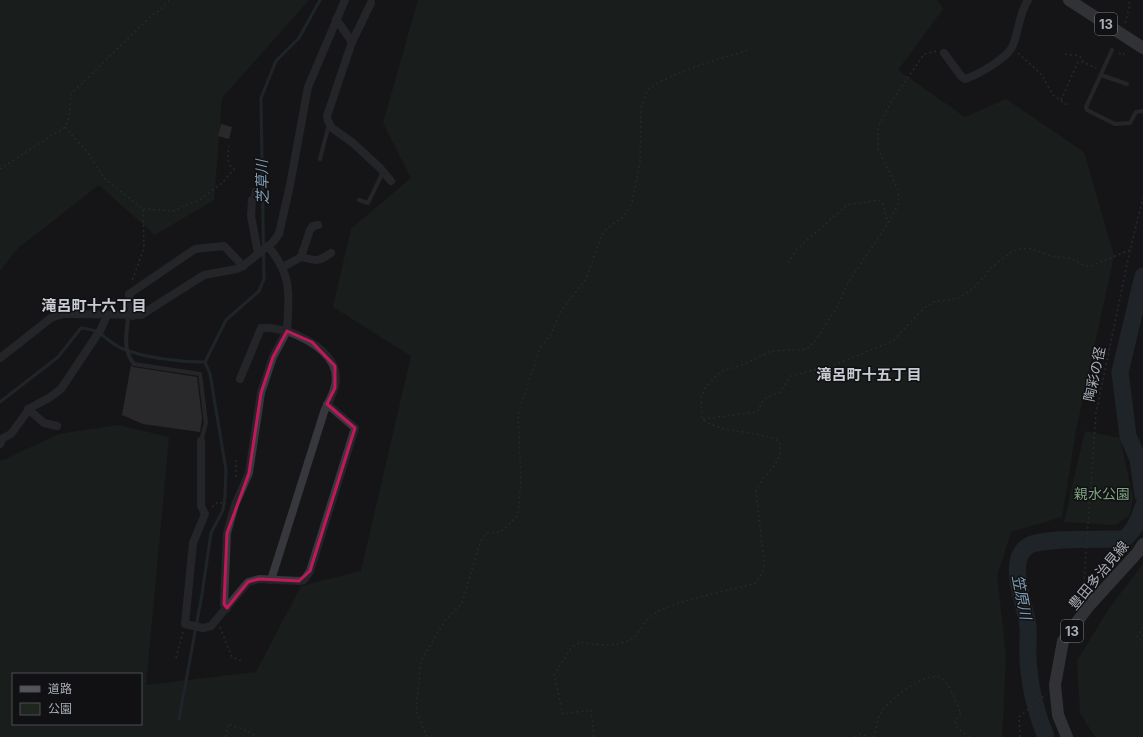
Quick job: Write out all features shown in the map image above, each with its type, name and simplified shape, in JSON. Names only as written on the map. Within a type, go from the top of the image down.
[{"type":"main road","name":"13","points":[[1069,0],[1143,48]]},
{"type":"main road","name":"豊田多治見線","points":[[1067,737],[1058,715],[1055,685],[1063,641],[1088,607],[1138,552],[1143,544]]},
{"type":"street","points":[[0,358],[51,318],[63,314],[131,316],[147,312],[204,275],[237,269],[243,266],[268,246],[279,234],[293,170],[308,87],[344,0]]},
{"type":"street","points":[[944,53],[961,76],[966,79],[991,66],[1009,52],[1013,46],[1019,19],[1028,0]]},
{"type":"street","points":[[371,3],[352,42],[327,116],[329,124],[383,172],[391,181]]},
{"type":"street","points":[[336,19],[352,42]]},
{"type":"street","points":[[252,200],[251,216],[258,253]]},
{"type":"street","points":[[283,267],[301,256],[310,230],[313,226],[318,225]]},
{"type":"street","points":[[131,316],[129,294],[195,249],[224,246],[243,266]]},
{"type":"street","points":[[227,608],[224,604],[226,533],[253,457],[261,393],[273,356],[287,331],[289,295],[283,267],[268,246]]},
{"type":"street","points":[[301,256],[316,261],[322,260],[331,253]]},
{"type":"street","points":[[0,444],[3,438],[11,434],[28,409],[61,389],[99,332],[107,315]]},
{"type":"street","points":[[240,379],[261,328],[287,331],[312,342],[322,350],[335,366],[335,388],[327,404],[271,580]]},
{"type":"street","points":[[201,441],[201,500],[205,514],[193,543],[186,624],[203,628],[211,626],[248,582],[259,579],[300,581],[304,580],[310,571],[355,428],[327,404]]},
{"type":"street","points":[[28,409],[44,423],[57,426]]},
{"type":"lane","points":[[1112,50],[1086,107],[1087,110],[1115,124],[1130,123],[1136,112],[1143,111]]},
{"type":"lane","points":[[1100,75],[1127,84]]},
{"type":"lane","points":[[320,159],[329,124]]},
{"type":"lane","points":[[359,200],[368,203],[383,172]]},
{"type":"lane","points":[[252,200],[254,190]]},
{"type":"lane","points":[[131,316],[126,343],[128,356],[134,364],[200,374],[206,423],[201,441]]},
{"type":"path","points":[[0,169],[65,127],[69,116],[72,94],[151,16],[170,0]]},
{"type":"path","points":[[1013,46],[1041,74],[1053,95],[1067,105]]},
{"type":"path","points":[[427,737],[416,711],[421,661],[444,622],[462,603],[480,543],[486,533],[501,532],[518,515],[521,480],[518,414],[540,348],[551,334],[561,311],[586,279],[601,237],[606,229],[624,216],[632,203],[640,164],[641,109],[647,90],[664,80],[748,50]]},
{"type":"path","points":[[594,737],[591,710],[563,714],[554,675],[570,648],[580,642],[602,645],[615,644],[632,639],[650,616],[662,610],[716,593],[756,583],[763,572],[764,560],[756,492],[759,482],[779,460],[782,448],[779,441],[768,435],[711,426],[702,419],[701,398],[705,388],[720,372],[742,365],[771,351],[806,349],[816,341],[836,309],[848,283],[896,211],[900,196],[878,149],[878,127],[894,98],[924,54],[935,51],[944,53]]},
{"type":"path","points":[[1065,54],[1080,56],[1083,62],[1095,69],[1098,68]]},
{"type":"path","points":[[1060,100],[1076,64],[1078,62],[1083,62]]},
{"type":"path","points":[[65,127],[88,153],[104,178],[143,209],[176,211],[184,205],[198,201],[222,183],[234,169],[231,167],[227,159],[229,146]]},
{"type":"path","name":"陶彩の径","points":[[1086,558],[1096,413],[1130,250],[1143,198]]},
{"type":"path","points":[[788,263],[797,249],[847,205],[879,200],[884,204],[888,224]]},
{"type":"path","points":[[134,275],[144,248],[143,209]]},
{"type":"path","points":[[702,419],[757,412],[764,399],[780,392],[791,376],[834,365],[893,341],[924,308],[934,302],[959,298],[976,286],[991,268],[1011,252],[1023,248],[1031,249],[1052,256],[1072,259],[1085,266],[1091,266],[1130,250]]},
{"type":"path","points":[[236,460],[235,477],[237,484],[243,488]]},
{"type":"path","points":[[218,502],[230,506]]},
{"type":"path","points":[[214,622],[220,628],[232,657],[241,661]]},
{"type":"path","points":[[176,658],[186,624]]},
{"type":"path","points":[[1143,627],[1137,637],[1143,642]]},
{"type":"path","points":[[873,737],[875,735],[882,711],[891,701],[904,690],[930,676],[940,677],[946,683],[961,713],[955,722],[956,727],[969,737]]},
{"type":"path","points":[[1020,737],[1019,717],[1051,690]]},
{"type":"path","points":[[226,737],[228,724],[243,729],[258,737]]},
{"type":"path","points":[[855,737],[859,734],[869,737]]},
{"type":"highlighted area","points":[[287,331],[312,342],[335,366],[335,388],[327,404],[355,428],[310,571],[299,581],[259,579],[248,582],[227,608],[224,604],[227,533],[249,473],[261,393],[273,357]]},
{"type":"green space","points":[[0,0],[309,0],[222,98],[214,200],[155,235],[99,185],[18,248],[0,271]]},
{"type":"green space","points":[[418,0],[937,0],[943,9],[898,70],[965,117],[1006,99],[1084,152],[1114,256],[1076,430],[1062,517],[1011,532],[997,576],[1006,655],[1002,737],[0,737],[0,459],[1,461],[59,434],[118,425],[169,437],[146,685],[256,672],[301,586],[361,571],[411,356],[333,307],[351,229],[411,178],[383,123]]},
{"type":"green space","name":"親水公園","points":[[1085,431],[1120,438],[1133,498],[1129,516],[1115,525],[1064,522]]},
{"type":"green space","points":[[1143,564],[1143,737],[1095,737],[1080,713],[1077,661],[1108,610]]},
{"type":"building","points":[[221,124],[232,127],[229,139],[218,136]]},
{"type":"building","points":[[131,365],[133,367],[197,377],[202,419],[200,432],[143,424],[122,415]]},
{"type":"waterway","name":"芝草川","points":[[205,362],[226,320],[259,291],[264,279],[261,98],[276,61],[299,38],[320,0]]},
{"type":"waterway","name":"笠原川","points":[[1143,276],[1120,372],[1128,436],[1138,459],[1143,495]]},
{"type":"waterway","points":[[0,402],[58,357],[81,328],[95,331],[115,345],[140,354],[174,360],[205,362]]},
{"type":"waterway","points":[[179,719],[202,594],[211,533],[223,510],[225,496],[226,470],[210,374],[205,362]]},
{"type":"waterway","name":"笠原川","points":[[1046,737],[1031,688],[1028,653],[1028,627],[1017,572],[1021,553],[1028,546],[1046,541],[1124,539],[1136,524],[1143,507]]},
{"type":"district","name":"滝呂町十六丁目","points":[[94,305]]},
{"type":"district","name":"滝呂町十五丁目","points":[[869,374]]}]
